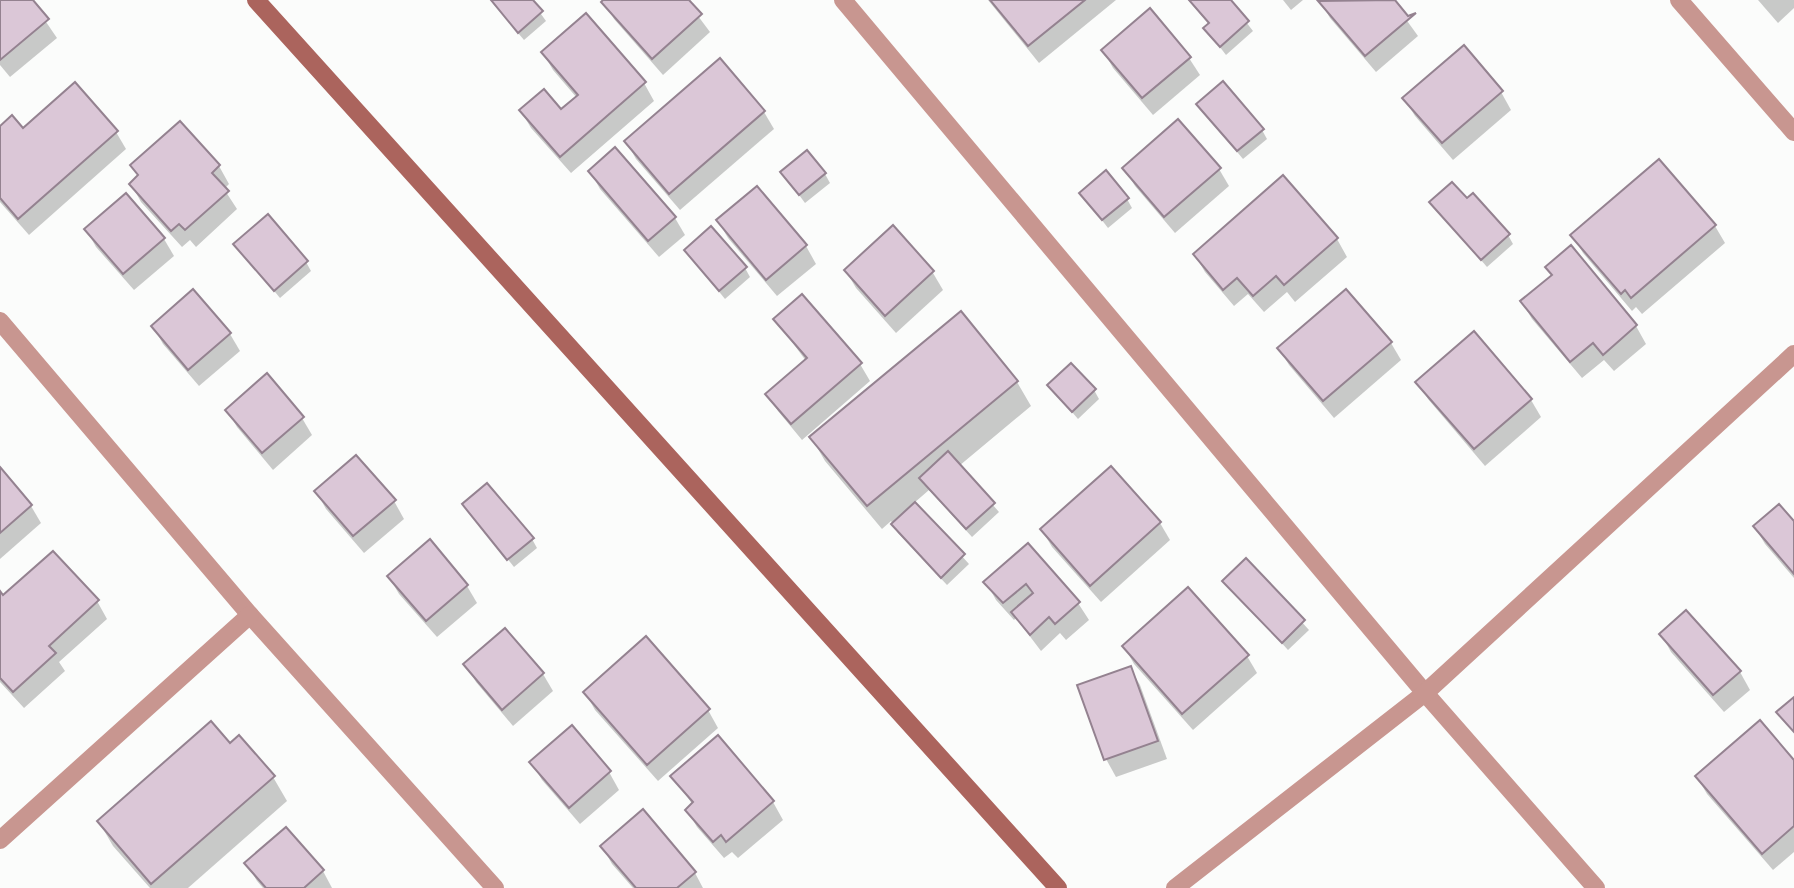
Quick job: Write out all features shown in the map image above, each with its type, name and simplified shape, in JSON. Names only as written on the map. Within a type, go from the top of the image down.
[{"type":"street","points":[[256,0],[1058,888]]},
{"type":"street","points":[[843,0],[1425,694],[1597,888]]},
{"type":"street","points":[[1679,0],[1794,132]]},
{"type":"street","points":[[0,321],[250,615],[495,888]]},
{"type":"street","points":[[1175,888],[1425,694],[1794,354]]},
{"type":"street","points":[[0,839],[250,615]]},
{"type":"building","points":[[0,0],[33,0],[49,19],[0,60]]},
{"type":"building","points":[[491,0],[533,0],[543,11],[518,33]]},
{"type":"building","points":[[689,0],[702,14],[652,59],[601,2]]},
{"type":"building","points":[[990,0],[1085,0],[1028,46]]},
{"type":"building","points":[[1189,0],[1231,0],[1249,21],[1220,47],[1203,28],[1209,23]]},
{"type":"building","points":[[1395,0],[1408,16],[1416,13],[1365,56],[1318,1]]},
{"type":"building","points":[[1150,8],[1191,57],[1142,98],[1101,50]]},
{"type":"building","points":[[586,13],[646,82],[560,157],[519,110],[544,89],[561,109],[578,95],[541,52]]},
{"type":"building","points":[[1464,45],[1503,91],[1442,143],[1402,98]]},
{"type":"building","points":[[720,58],[765,111],[669,194],[624,141]]},
{"type":"building","points":[[1223,81],[1264,129],[1237,151],[1196,104]]},
{"type":"building","points":[[75,82],[118,131],[18,219],[0,198],[0,126],[12,115],[23,128]]},
{"type":"building","points":[[1178,119],[1221,168],[1164,217],[1122,168]]},
{"type":"building","points":[[180,121],[220,165],[212,173],[229,191],[185,230],[179,224],[171,231],[129,184],[138,175],[130,165]]},
{"type":"building","points":[[615,147],[676,217],[648,241],[588,171]]},
{"type":"building","points":[[807,150],[826,173],[799,195],[780,172]]},
{"type":"building","points":[[1659,159],[1716,225],[1631,298],[1625,290],[1621,294],[1570,235]]},
{"type":"building","points":[[1106,170],[1129,198],[1102,220],[1079,193]]},
{"type":"building","points":[[1283,175],[1338,238],[1284,285],[1276,276],[1253,296],[1237,278],[1223,290],[1193,254]]},
{"type":"building","points":[[1452,182],[1467,198],[1473,193],[1510,234],[1481,260],[1429,202]]},
{"type":"building","points":[[757,186],[807,245],[766,280],[716,220]]},
{"type":"building","points":[[126,193],[165,238],[123,274],[84,229]]},
{"type":"building","points":[[268,214],[308,261],[274,291],[233,244]]},
{"type":"building","points":[[893,225],[934,271],[885,316],[844,270]]},
{"type":"building","points":[[711,226],[747,267],[719,291],[684,250]]},
{"type":"building","points":[[1571,245],[1637,325],[1603,355],[1593,343],[1570,362],[1520,301],[1552,275],[1545,267]]},
{"type":"building","points":[[193,289],[231,333],[188,370],[151,326]]},
{"type":"building","points":[[1346,289],[1392,342],[1323,401],[1277,348]]},
{"type":"building","points":[[802,294],[862,363],[791,424],[765,394],[807,358],[773,319]]},
{"type":"building","points":[[961,311],[1018,381],[867,506],[809,437]]},
{"type":"building","points":[[1474,331],[1532,399],[1474,449],[1415,382]]},
{"type":"building","points":[[1071,363],[1096,389],[1072,412],[1047,385]]},
{"type":"building","points":[[267,373],[304,417],[262,453],[225,410]]},
{"type":"building","points":[[948,451],[995,503],[966,529],[919,478]]},
{"type":"building","points":[[356,455],[396,500],[353,536],[314,491]]},
{"type":"building","points":[[1111,466],[1161,522],[1090,586],[1040,529]]},
{"type":"building","points":[[0,467],[32,505],[0,533]]},
{"type":"building","points":[[487,483],[534,538],[507,560],[462,504]]},
{"type":"building","points":[[915,502],[965,554],[941,578],[891,524]]},
{"type":"building","points":[[1779,504],[1794,521],[1794,574],[1753,526]]},
{"type":"building","points":[[430,539],[468,585],[426,621],[387,576]]},
{"type":"building","points":[[1028,543],[1080,602],[1055,624],[1049,617],[1030,635],[1011,612],[1033,593],[1026,584],[1003,603],[983,582]]},
{"type":"building","points":[[53,551],[99,600],[49,646],[56,653],[13,692],[0,678],[0,591],[3,595]]},
{"type":"building","points":[[1246,558],[1305,620],[1282,643],[1222,581]]},
{"type":"building","points":[[1188,587],[1249,655],[1182,714],[1122,646]]},
{"type":"building","points":[[1686,610],[1741,671],[1713,695],[1659,634]]},
{"type":"building","points":[[505,628],[544,673],[502,710],[463,664]]},
{"type":"building","points":[[646,636],[710,709],[647,765],[583,692]]},
{"type":"building","points":[[1131,666],[1158,741],[1104,760],[1077,685]]},
{"type":"building","points":[[1794,697],[1794,732],[1776,712]]},
{"type":"building","points":[[1760,720],[1794,760],[1794,826],[1762,854],[1695,776]]},
{"type":"building","points":[[211,721],[230,743],[239,735],[275,776],[151,884],[97,821]]},
{"type":"building","points":[[572,725],[611,771],[569,808],[529,762]]},
{"type":"building","points":[[718,735],[774,801],[726,842],[721,835],[713,842],[685,810],[693,802],[670,776]]},
{"type":"building","points":[[643,809],[696,872],[677,888],[636,888],[600,846]]},
{"type":"building","points":[[286,827],[324,870],[304,888],[266,888],[244,863]]}]
